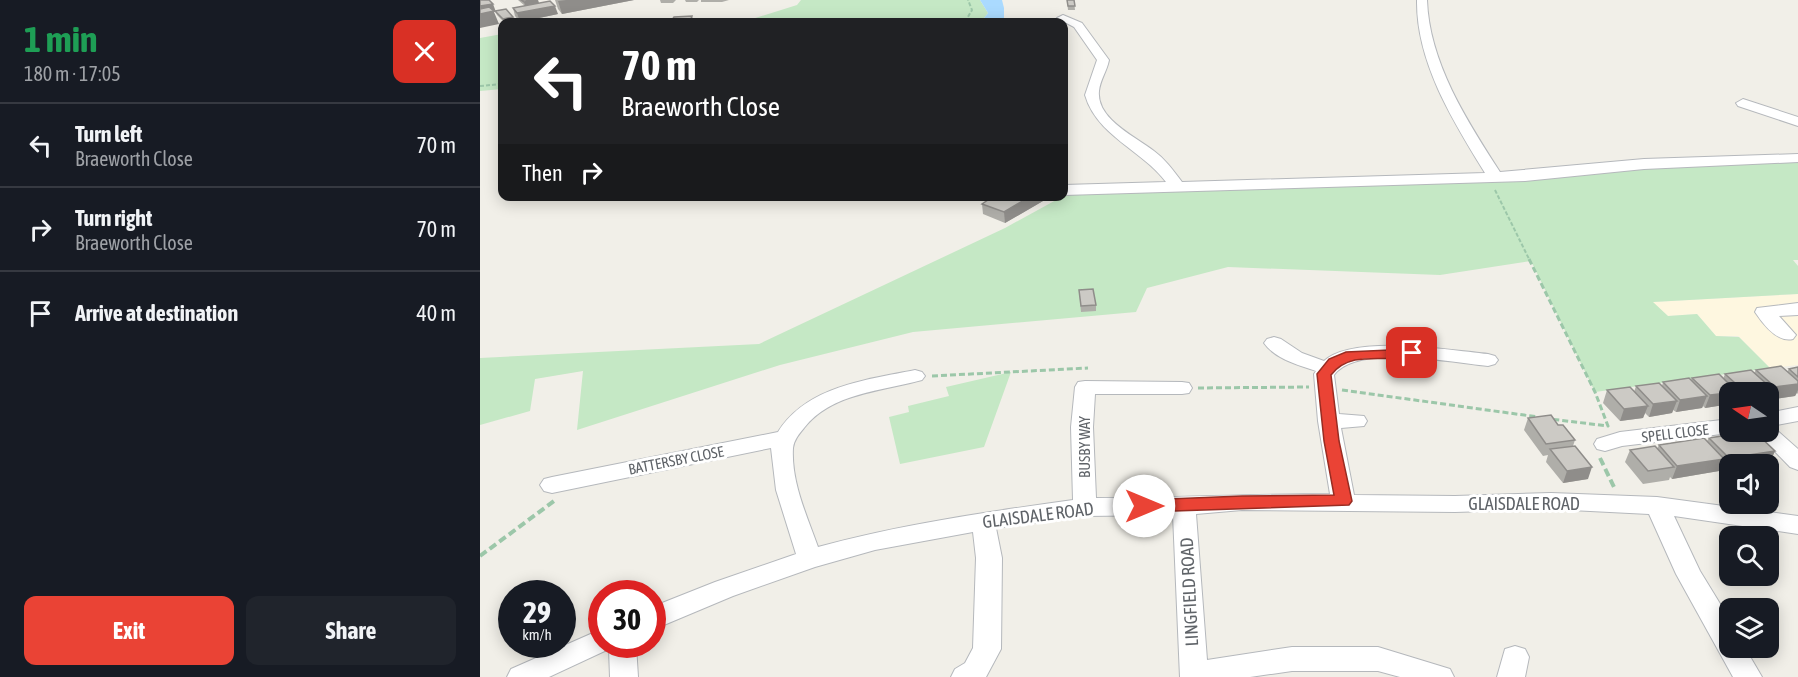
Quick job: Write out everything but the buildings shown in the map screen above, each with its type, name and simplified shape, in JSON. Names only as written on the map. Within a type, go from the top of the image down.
[{"type":"street","points":[[1422,0],[1424,40],[1492,177]]},
{"type":"street","points":[[1068,20],[1078,25],[1103,60],[1102,68],[1091,92],[1094,104],[1111,126],[1157,160],[1178,187]]},
{"type":"street","points":[[1743,103],[1798,122]]},
{"type":"street","points":[[1068,190],[1492,177],[1644,164],[1798,158]]},
{"type":"street","points":[[1786,335],[1764,312],[1798,309]]},
{"type":"street","points":[[1274,343],[1326,378]]},
{"type":"street","points":[[1343,501],[1329,421],[1326,378],[1334,362],[1350,355],[1369,353],[1412,353],[1495,360]]},
{"type":"street","points":[[1087,378],[1152,380],[1182,388]]},
{"type":"street","name":"BUSBY WAY","points":[[1084,507],[1082,427],[1087,378]]},
{"type":"street","points":[[810,559],[786,486],[781,446],[795,424],[822,402],[857,389],[907,382]]},
{"type":"street","points":[[1779,418],[1798,414]]},
{"type":"street","points":[[1329,421],[1356,421]]},
{"type":"street","name":"SPELL CLOSE","points":[[1611,436],[1719,427]]},
{"type":"street","name":"BATTERSBY CLOSE","points":[[561,487],[786,438]]},
{"type":"street","points":[[1777,442],[1798,462]]},
{"type":"street","name":"GLAISDALE ROAD","points":[[666,613],[724,589],[810,559],[875,542],[983,521],[1084,507],[1184,506],[1242,502],[1343,501],[1455,504],[1551,501],[1657,506],[1798,525]]},
{"type":"street","name":"LINGFIELD ROAD","points":[[1184,506],[1194,675]]},
{"type":"street","points":[[1657,506],[1689,574],[1719,627]]},
{"type":"street","points":[[964,677],[975,671],[987,649],[989,558],[983,521]]},
{"type":"street","points":[[520,677],[588,646]]},
{"type":"street","points":[[623,658],[624,677]]},
{"type":"street","points":[[1737,658],[1748,677]]},
{"type":"street","points":[[1194,675],[1292,659],[1378,659],[1426,675]]},
{"type":"path","points":[[967,18],[972,10],[968,0]]},
{"type":"path","points":[[480,86],[498,84]]},
{"type":"path","points":[[1492,177],[1595,392],[1611,436]]},
{"type":"path","points":[[907,382],[963,376],[1087,378]]},
{"type":"path","points":[[1182,388],[1326,378],[1611,436]]},
{"type":"path","points":[[1611,436],[1598,454],[1623,505]]},
{"type":"path","points":[[480,556],[561,487]]},
{"type":"shaded area","points":[[1798,294],[1798,365],[1770,368],[1738,336],[1716,336],[1697,314],[1668,316],[1652,302]]},
{"type":"green space","points":[[801,0],[980,0],[988,13],[984,18],[755,18],[797,5]]},
{"type":"green space","points":[[498,35],[498,89],[480,91],[480,38]]},
{"type":"green space","points":[[1798,160],[1798,260],[1793,260],[1798,266],[1798,294],[1653,302],[1668,316],[1697,314],[1716,336],[1739,337],[1770,368],[1595,392],[1531,261],[1440,275],[1228,267],[1147,288],[1136,312],[913,332],[780,365],[577,430],[583,371],[535,379],[530,411],[480,425],[480,358],[759,344],[1005,228],[1054,201],[1068,201],[1068,194]]},
{"type":"green space","points":[[1011,372],[984,447],[900,464],[889,417],[909,412],[908,406],[949,396],[946,387]]},
{"type":"water","points":[[980,0],[1002,0],[1004,18],[984,18],[988,13]]},
{"type":"route","points":[[1144,506],[1343,501],[1332,441],[1324,374],[1334,362],[1350,355],[1412,353]]}]
